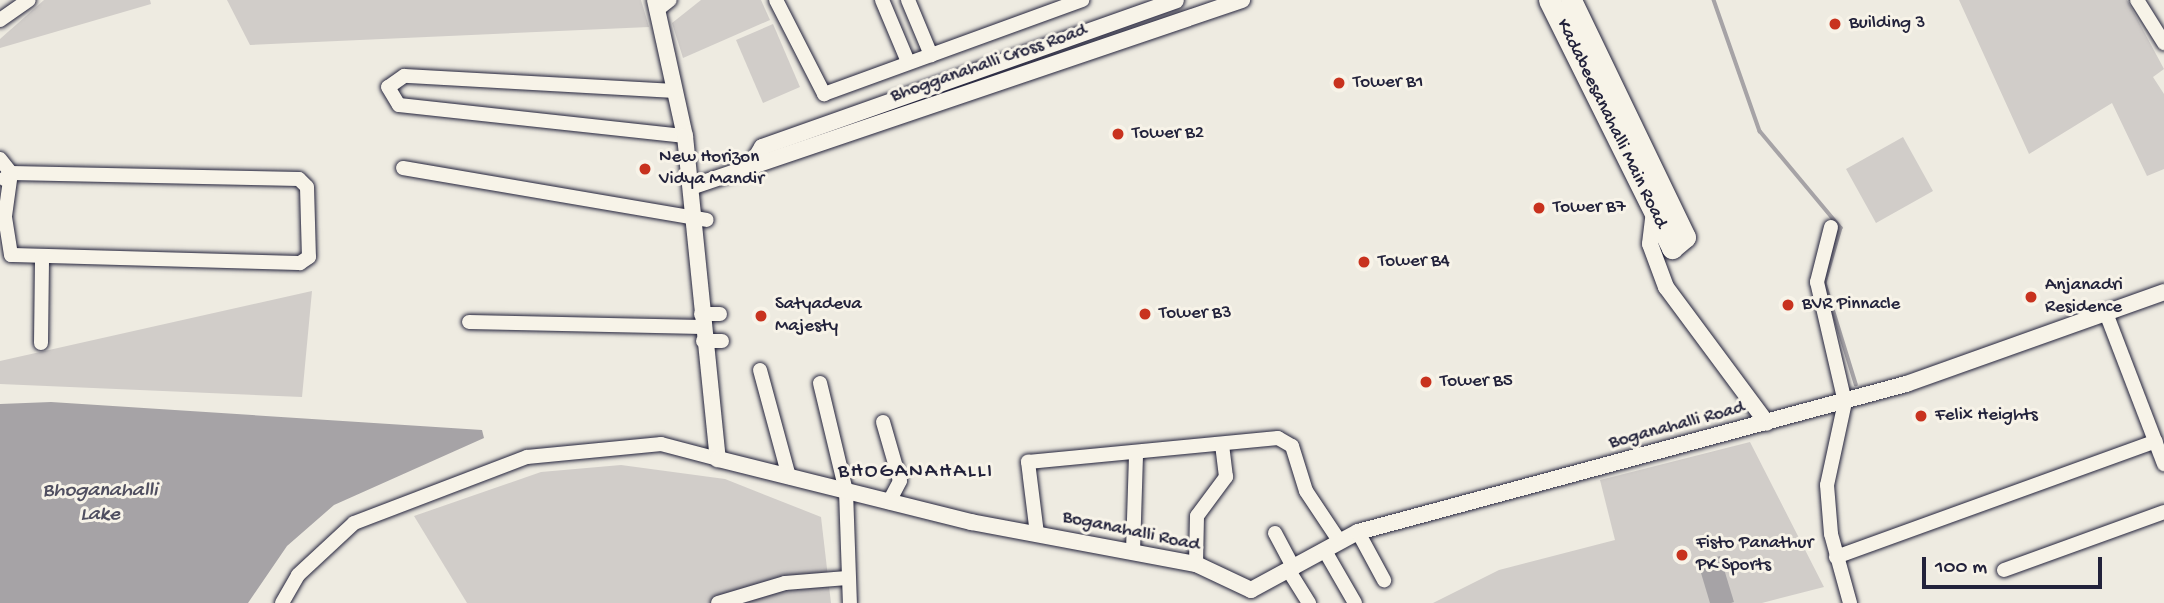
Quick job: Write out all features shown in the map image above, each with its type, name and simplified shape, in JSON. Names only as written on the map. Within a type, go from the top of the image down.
[{"type":"main road","name":"Kadabeesanahalli Main Road","points":[[1549,0],[1654,211],[1678,242],[1571,0]]},
{"type":"street","points":[[0,20],[29,0]]},
{"type":"street","points":[[776,0],[824,94],[1082,0]]},
{"type":"street","points":[[883,0],[908,62]]},
{"type":"street","points":[[908,0],[931,55]]},
{"type":"street","name":"Bhogganahalli Cross Road","points":[[750,167],[762,147],[1176,0]]},
{"type":"street","name":"Bhogganahalli Cross Road","points":[[691,187],[1215,5],[1242,0]]},
{"type":"street","points":[[2137,0],[2164,43]]},
{"type":"street","points":[[282,603],[298,575],[354,523],[527,457],[661,444],[718,459],[702,327],[706,269],[701,219],[691,187],[685,136],[657,3]]},
{"type":"street","points":[[676,91],[404,76],[388,87],[399,105],[685,136]]},
{"type":"street","points":[[0,159],[6,178],[2,215],[7,253],[42,258],[300,263],[309,257],[307,187],[299,179],[223,175],[6,178]]},
{"type":"street","points":[[403,168],[701,219]]},
{"type":"street","points":[[1654,211],[1650,244],[1666,287],[1768,423]]},
{"type":"street","points":[[1832,228],[1817,282],[1839,353],[1845,402],[1827,485],[1850,603]]},
{"type":"street","points":[[41,343],[42,258]]},
{"type":"street","name":"Boganahalli Road","points":[[718,459],[889,502],[1196,564],[1254,596],[1292,570],[1358,532],[1845,402],[2164,292]]},
{"type":"street","points":[[2106,313],[2164,464]]},
{"type":"street","points":[[702,327],[720,314]]},
{"type":"street","points":[[469,322],[702,327],[722,341]]},
{"type":"street","points":[[760,370],[789,477]]},
{"type":"street","points":[[820,383],[846,491],[847,578],[850,603]]},
{"type":"street","points":[[883,422],[900,481],[889,502]]},
{"type":"street","points":[[1840,556],[2156,441]]},
{"type":"street","points":[[1037,534],[1028,462],[1136,456],[1222,445],[1288,442],[1306,491],[1340,542]]},
{"type":"street","points":[[1196,564],[1197,516],[1226,477],[1222,445]]},
{"type":"street","points":[[1133,551],[1136,456]]},
{"type":"street","points":[[2004,570],[2164,512]]},
{"type":"street","points":[[1358,532],[1384,580]]},
{"type":"street","points":[[1275,533],[1309,603]]},
{"type":"street","points":[[1325,551],[1354,603]]},
{"type":"street","points":[[718,603],[785,583],[847,578]]},
{"type":"shaded area","points":[[44,0],[150,0],[151,4],[0,48],[0,39]]},
{"type":"shaded area","points":[[227,0],[641,0],[649,27],[250,45]]},
{"type":"shaded area","points":[[701,0],[761,0],[770,20],[683,58],[672,23]]},
{"type":"shaded area","points":[[1959,0],[2127,0],[2164,69],[2153,77],[2164,94],[2164,169],[2147,176],[2112,103],[2029,154]]},
{"type":"shaded area","points":[[773,24],[800,87],[763,103],[736,40]]},
{"type":"shaded area","points":[[1903,137],[1933,191],[1876,223],[1846,169]]},
{"type":"shaded area","points":[[312,291],[302,397],[0,384],[0,361]]},
{"type":"shaded area","name":"Fisto Panathur PK Sports","points":[[1750,442],[1824,587],[1762,603],[1433,603],[1499,570],[1615,540],[1600,480]]},
{"type":"shaded area","points":[[621,465],[725,479],[821,517],[831,603],[467,603],[414,516],[541,472]]},
{"type":"water","name":"Bhoganahalli Lake","points":[[51,402],[482,430],[484,438],[334,505],[287,546],[248,603],[0,603],[0,404]]},
{"type":"water","points":[[1720,556],[1734,602],[1731,603],[1710,603],[1698,563]]},
{"type":"waterway","points":[[1714,0],[1760,131],[1841,228],[1825,283],[1856,384]]},
{"type":"place","name":"Building 3","points":[[1835,24]]},
{"type":"place","name":"Tower B1","points":[[1339,83]]},
{"type":"place","name":"Tower B2","points":[[1118,134]]},
{"type":"place","name":"New Horizon Vidya Mandir","points":[[645,169]]},
{"type":"place","name":"Tower B7","points":[[1539,208]]},
{"type":"place","name":"Tower B4","points":[[1364,262]]},
{"type":"place","name":"Anjanadri Residence","points":[[2031,297]]},
{"type":"place","name":"BVR Pinnacle","points":[[1788,305]]},
{"type":"place","name":"Tower B3","points":[[1145,314]]},
{"type":"place","name":"Satyadeva Majesty","points":[[761,316]]},
{"type":"place","name":"Tower B5","points":[[1426,382]]},
{"type":"place","name":"Felix Heights","points":[[1921,416]]},
{"type":"place","name":"Fisto Panathur PK Sports","points":[[1682,555]]},
{"type":"district","name":"BHOGANAHALLI","points":[[916,473]]}]
